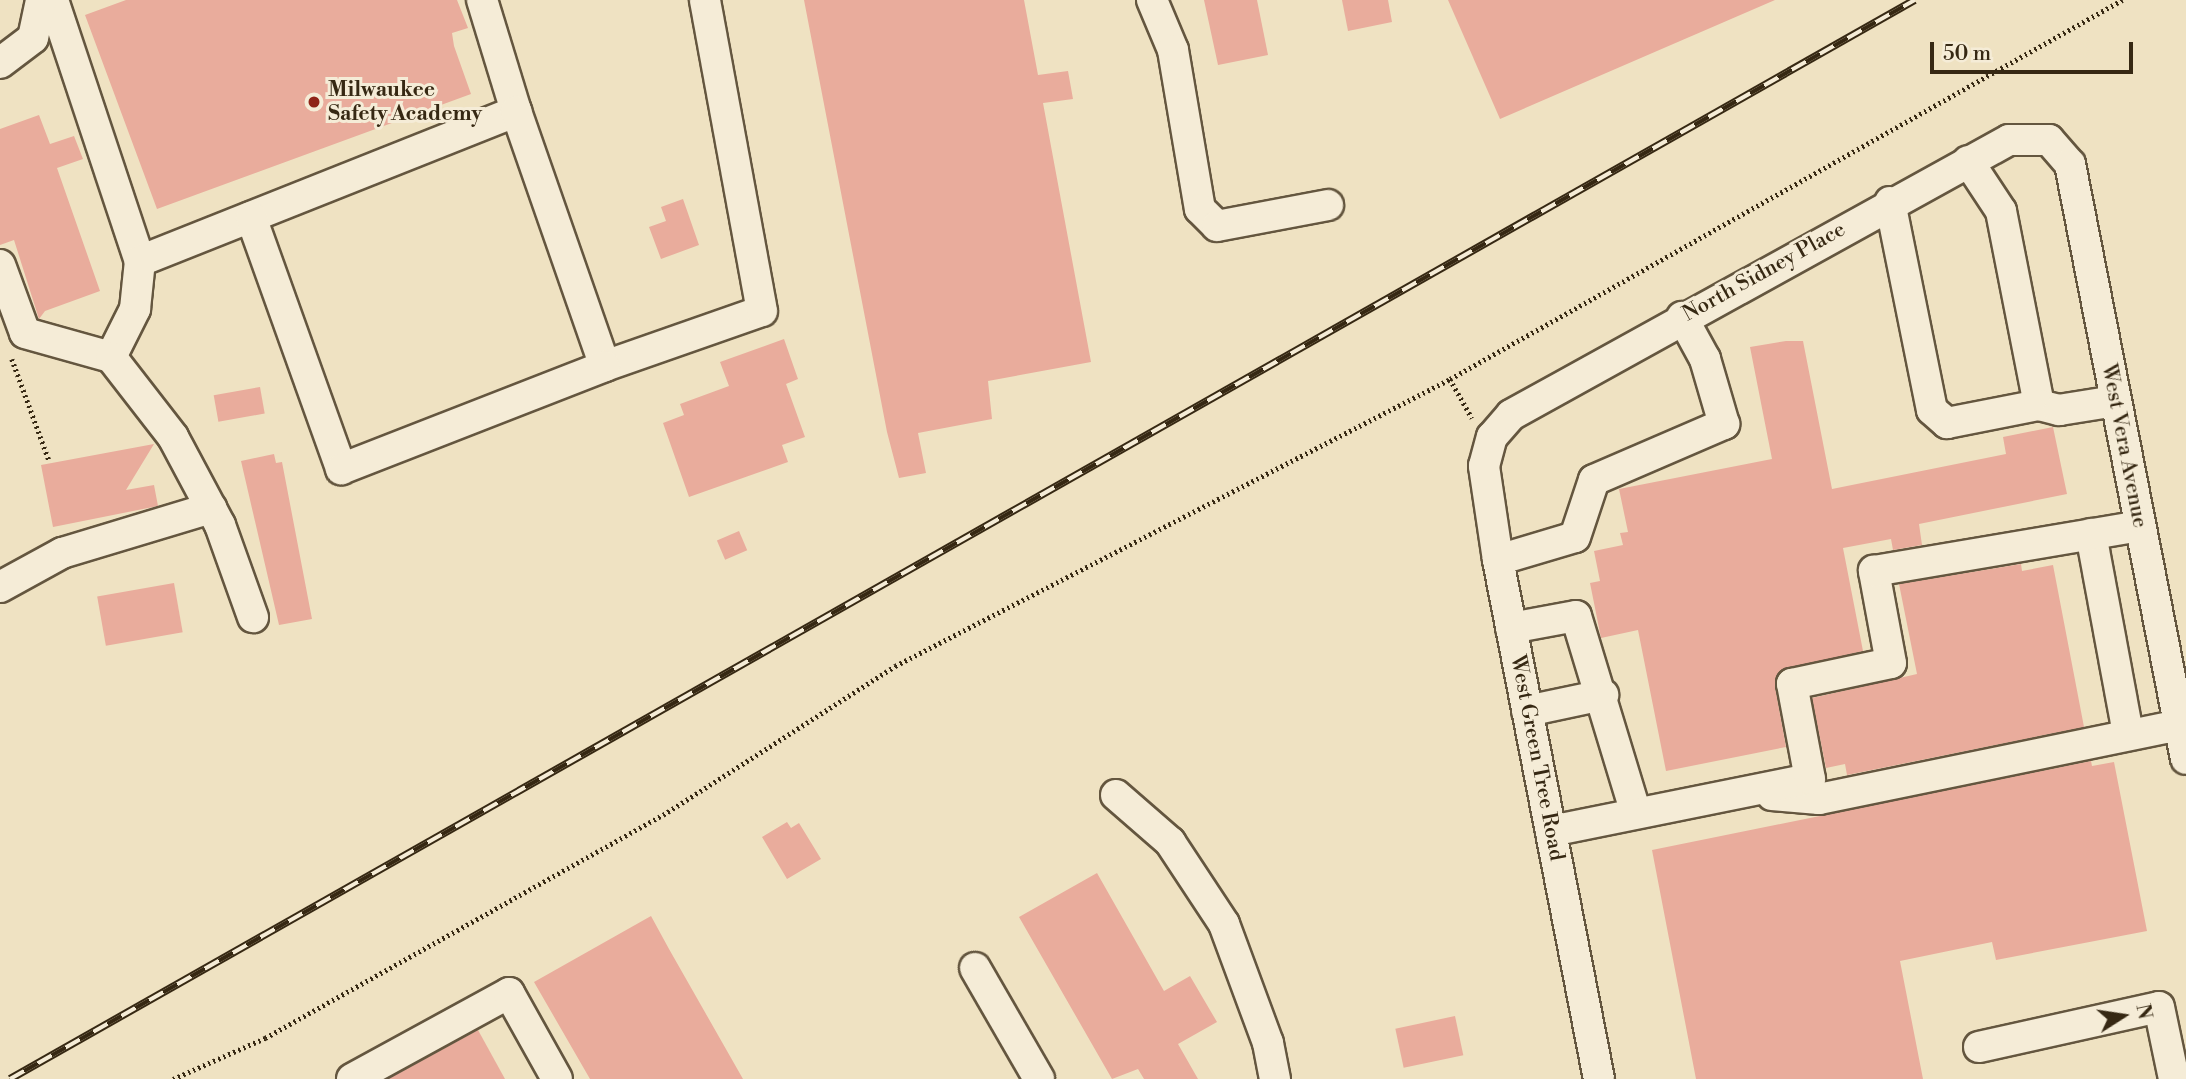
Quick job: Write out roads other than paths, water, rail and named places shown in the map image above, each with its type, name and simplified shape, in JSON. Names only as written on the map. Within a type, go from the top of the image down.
[{"type":"street","points":[[0,63],[33,38],[41,0]]},
{"type":"street","points":[[53,0],[140,261],[135,309],[111,357]]},
{"type":"street","points":[[482,0],[516,111],[605,366]]},
{"type":"street","points":[[251,216],[341,470],[605,366],[762,311],[705,0]]},
{"type":"street","points":[[1152,0],[1172,50],[1200,209],[1217,226],[1328,205]]},
{"type":"street","points":[[140,261],[516,111]]},
{"type":"street","name":"North Sidney Place","points":[[1492,437],[1511,415],[1889,202],[2009,139],[2049,140]]},
{"type":"street","name":"West Vera Avenue","points":[[2049,140],[2070,164],[2140,526],[2177,673],[2179,725],[2186,759]]},
{"type":"street","points":[[1968,160],[2001,211],[2039,405]]},
{"type":"street","points":[[1889,202],[1932,410],[1947,423],[2039,405],[2059,410],[2115,401]]},
{"type":"street","points":[[0,265],[25,333],[111,357],[173,437],[211,508],[253,617]]},
{"type":"street","points":[[1498,560],[1576,537],[1594,480],[1724,424],[1705,359],[1682,317]]},
{"type":"street","name":"West Green Tree Road","points":[[1492,437],[1484,466],[1498,560],[1599,1079]]},
{"type":"street","points":[[0,587],[62,553],[211,508]]},
{"type":"street","points":[[1551,831],[1810,779],[1792,684],[1891,663],[1874,570],[2140,526]]},
{"type":"street","points":[[2091,534],[2128,734]]},
{"type":"street","points":[[1511,628],[1576,616],[1603,695],[1636,813]]},
{"type":"street","points":[[1527,711],[1603,695]]},
{"type":"street","points":[[1755,790],[1787,800],[1819,799],[2023,761],[2128,734],[2179,725]]},
{"type":"street","points":[[1116,795],[1170,842],[1224,924],[1268,1042],[1275,1079]]},
{"type":"street","points":[[975,968],[1039,1079]]},
{"type":"street","points":[[352,1079],[509,993],[557,1079]]},
{"type":"street","points":[[1979,1047],[2159,1007],[2176,1079],[2186,1075]]},
{"type":"railway","points":[[10,1079],[1915,0]]},
{"type":"place","name":"Milwaukee Safety Academy","points":[[314,102]]}]
